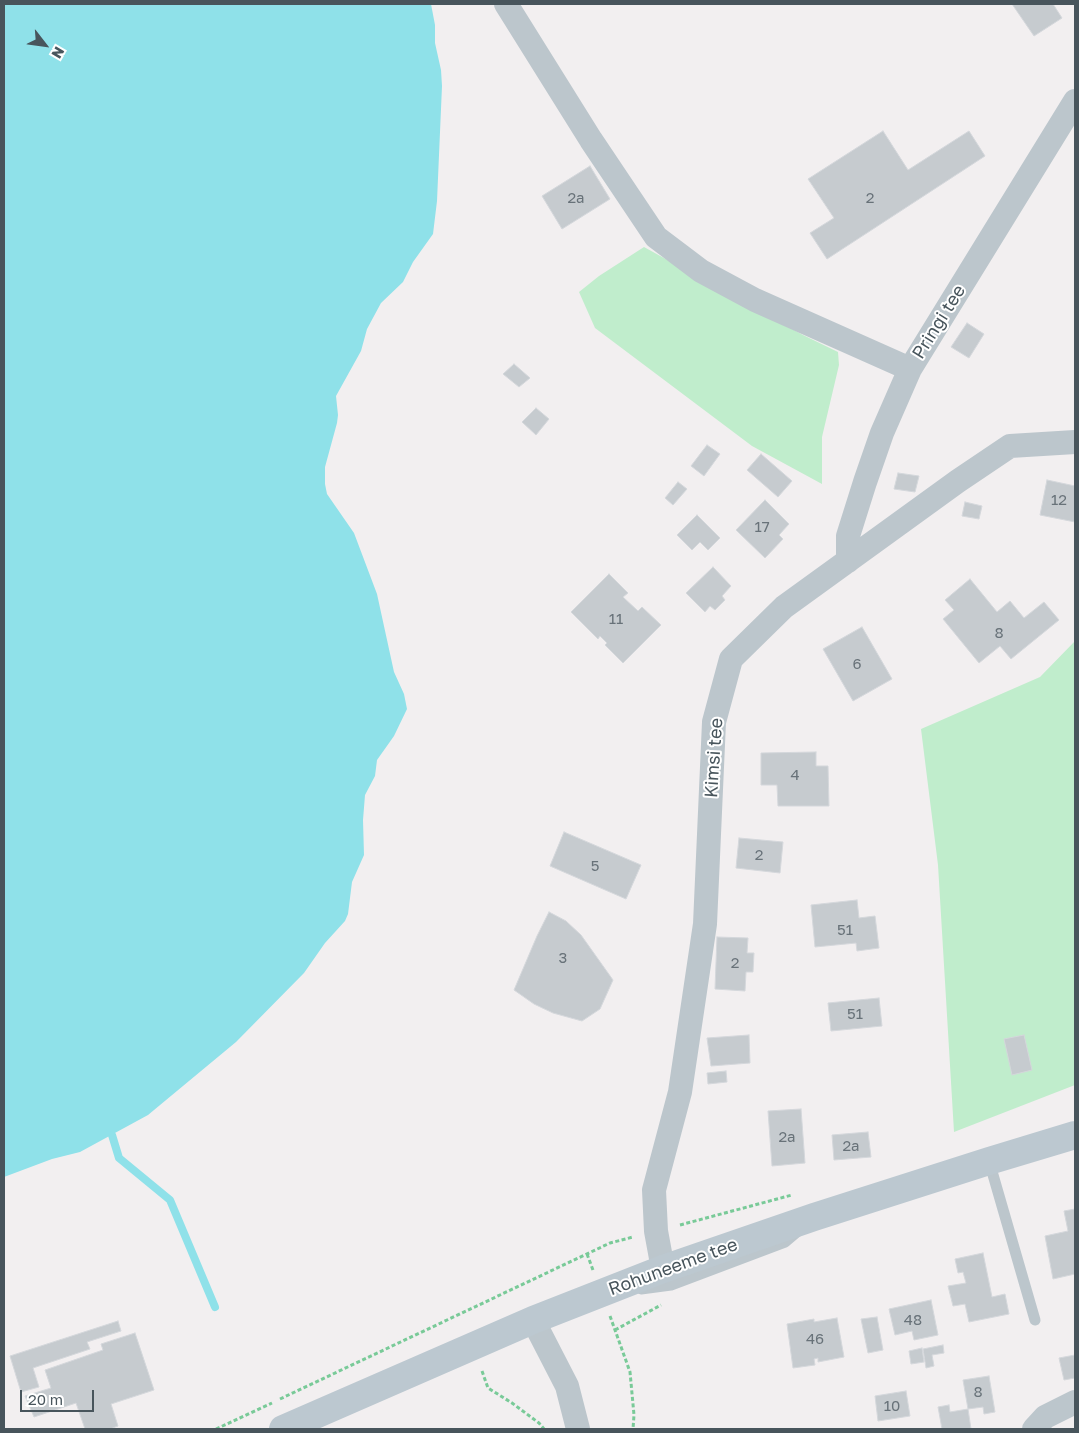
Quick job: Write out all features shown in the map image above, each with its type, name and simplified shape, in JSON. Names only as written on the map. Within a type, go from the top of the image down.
[{"type":"street","points":[[506,4],[591,140],[656,237],[701,271],[755,300],[910,369]]},
{"type":"street","name":"Pringi tee","points":[[848,561],[848,536],[862,491],[882,434],[910,369],[1075,101]]},
{"type":"street","name":"Kimsi tee","points":[[663,1269],[656,1231],[654,1190],[680,1092],[705,924],[714,722],[731,659],[784,607],[958,481],[1010,446],[1075,442]]},
{"type":"street","name":"Rohuneeme tee","points":[[283,1429],[533,1320],[663,1269],[814,1217],[1075,1135]]},
{"type":"street","points":[[533,1320],[567,1386],[578,1429]]},
{"type":"street","points":[[1042,1425],[1075,1402]]},
{"type":"lane","points":[[989,1161],[1035,1320]]},
{"type":"lane","points":[[602,1293],[671,1285],[785,1242],[814,1217]]},
{"type":"path","points":[[216,1429],[610,1243],[656,1231]]},
{"type":"path","points":[[587,1254],[630,1372],[634,1415],[633,1429]]},
{"type":"path","points":[[461,1314],[488,1388],[512,1403],[539,1423],[544,1429]]},
{"type":"green space","points":[[644,247],[803,335],[838,352],[839,365],[822,437],[822,484],[752,446],[595,328],[579,292],[599,276]]},
{"type":"green space","points":[[1075,641],[1075,1085],[954,1132],[938,865],[921,729],[1040,677]]},
{"type":"water","points":[[4,4],[431,4],[442,86],[437,201],[433,234],[413,262],[403,282],[381,303],[367,329],[361,351],[336,396],[337,423],[325,467],[327,494],[354,533],[377,594],[394,672],[404,694],[407,709],[394,736],[377,760],[375,776],[365,795],[363,820],[364,855],[352,882],[348,914],[345,921],[325,943],[304,973],[236,1042],[148,1115],[80,1152],[52,1159],[4,1177]]},
{"type":"building","points":[[1012,4],[1053,4],[1062,18],[1034,36]]},
{"type":"building","points":[[883,131],[908,170],[969,131],[985,156],[827,259],[810,233],[834,218],[808,179]]},
{"type":"building","points":[[590,166],[610,199],[562,229],[542,196]]},
{"type":"building","points":[[967,323],[984,334],[969,358],[951,347]]},
{"type":"building","points":[[514,364],[530,378],[519,387],[503,374]]},
{"type":"building","points":[[536,408],[549,419],[536,435],[522,422]]},
{"type":"building","points":[[707,445],[720,454],[704,476],[691,466]]},
{"type":"building","points":[[761,454],[792,481],[778,497],[747,470]]},
{"type":"building","points":[[898,473],[919,476],[915,492],[894,489]]},
{"type":"building","points":[[1047,480],[1075,486],[1075,522],[1040,515]]},
{"type":"building","points":[[678,482],[687,489],[673,505],[665,498]]},
{"type":"building","points":[[765,500],[789,524],[779,535],[783,539],[765,558],[736,530]]},
{"type":"building","points":[[965,502],[982,506],[979,519],[962,516]]},
{"type":"building","points":[[697,515],[720,538],[708,550],[700,542],[692,550],[677,535]]},
{"type":"building","points":[[713,567],[731,586],[722,596],[725,600],[715,610],[710,606],[705,612],[686,593]]},
{"type":"building","points":[[609,574],[628,593],[623,597],[638,611],[642,607],[661,625],[623,663],[605,645],[607,643],[600,636],[598,639],[571,612]]},
{"type":"building","points":[[970,579],[997,612],[1010,601],[1024,618],[1044,602],[1059,620],[1011,659],[1000,646],[979,663],[943,619],[954,610],[945,600]]},
{"type":"building","points":[[862,627],[892,679],[853,701],[823,649]]},
{"type":"building","points":[[816,752],[816,766],[828,766],[829,806],[778,806],[777,785],[761,785],[761,753]]},
{"type":"building","points":[[564,832],[641,865],[626,899],[550,866]]},
{"type":"building","points":[[739,838],[783,842],[780,873],[736,868]]},
{"type":"building","points":[[857,900],[859,918],[875,916],[879,948],[857,951],[856,943],[815,947],[811,905]]},
{"type":"building","points":[[549,912],[566,921],[581,935],[613,980],[600,1009],[582,1021],[553,1013],[534,1004],[514,990]]},
{"type":"building","points":[[717,937],[748,938],[747,953],[754,953],[753,972],[746,972],[745,991],[715,989]]},
{"type":"building","points":[[879,998],[882,1026],[831,1031],[828,1003]]},
{"type":"building","points":[[749,1035],[750,1063],[711,1066],[707,1038]]},
{"type":"building","points":[[1024,1035],[1032,1070],[1012,1075],[1004,1039]]},
{"type":"building","points":[[726,1071],[727,1082],[708,1084],[707,1073]]},
{"type":"building","points":[[801,1109],[805,1163],[772,1166],[768,1111]]},
{"type":"building","points":[[868,1132],[871,1157],[834,1160],[832,1135]]},
{"type":"building","points":[[1075,1209],[1075,1274],[1053,1279],[1045,1236],[1068,1231],[1064,1211]]},
{"type":"building","points":[[983,1253],[992,1297],[1005,1294],[1009,1314],[969,1322],[965,1304],[953,1306],[948,1286],[966,1283],[963,1272],[958,1273],[955,1259]]},
{"type":"building","points":[[931,1300],[938,1335],[914,1340],[912,1331],[895,1335],[889,1309]]},
{"type":"building","points":[[877,1317],[883,1350],[868,1353],[861,1319]]},
{"type":"building","points":[[837,1318],[844,1357],[818,1362],[818,1358],[814,1359],[815,1365],[793,1368],[787,1324],[814,1319],[814,1322]]},
{"type":"building","points":[[118,1321],[121,1331],[87,1342],[90,1349],[33,1368],[39,1387],[21,1392],[10,1356]]},
{"type":"building","points":[[135,1333],[154,1390],[111,1404],[118,1426],[110,1429],[85,1429],[76,1403],[34,1417],[25,1396],[51,1388],[45,1370],[103,1350],[101,1344]]},
{"type":"building","points":[[943,1345],[944,1353],[932,1355],[934,1366],[926,1368],[923,1349]]},
{"type":"building","points":[[922,1348],[924,1362],[911,1364],[909,1351]]},
{"type":"building","points":[[1075,1355],[1075,1378],[1064,1380],[1059,1358]]},
{"type":"building","points":[[989,1376],[995,1412],[984,1414],[983,1407],[968,1409],[963,1380]]},
{"type":"building","points":[[906,1391],[910,1416],[878,1421],[875,1396]]},
{"type":"building","points":[[949,1405],[950,1412],[968,1409],[971,1429],[942,1429],[938,1407]]},
{"type":"waterway","points":[[112,1135],[119,1158],[170,1200],[215,1307]]}]
